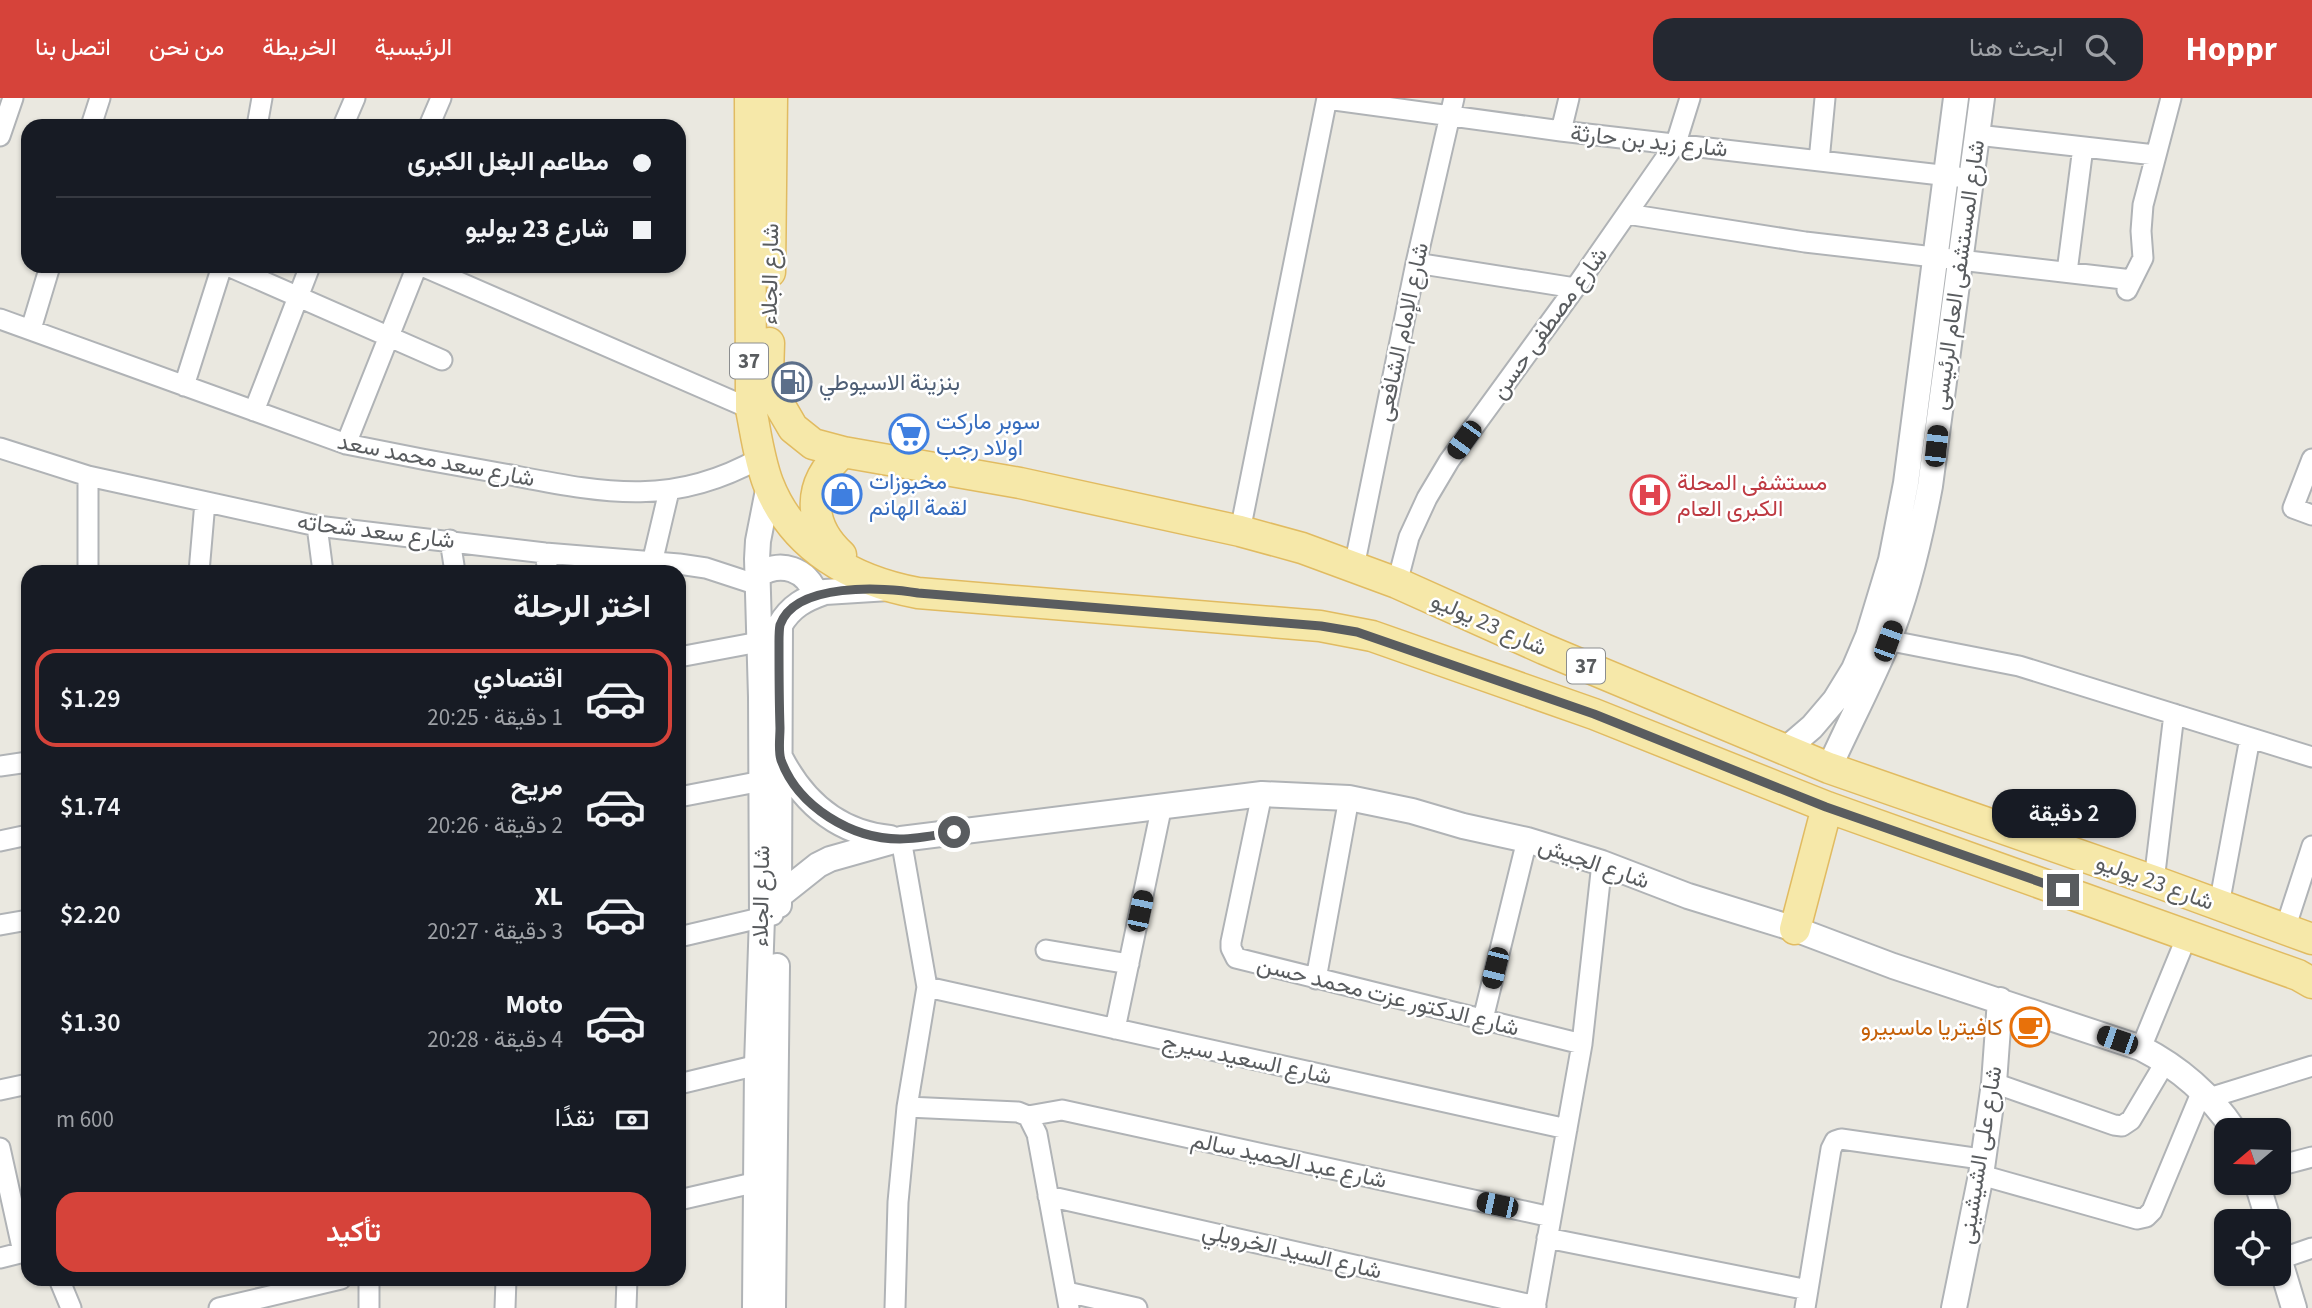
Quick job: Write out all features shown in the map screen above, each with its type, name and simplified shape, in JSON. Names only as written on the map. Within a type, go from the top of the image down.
[{"type":"main road","name":"شارع الجلاء","points":[[750,98],[751,409],[764,471],[791,523],[816,551],[832,562],[865,577]]},
{"type":"main road","name":"شارع الجلاء","points":[[772,98],[768,375],[776,401],[793,428],[813,444],[843,452]]},
{"type":"main road","name":"شارع 23 يوليو","points":[[843,452],[1020,483],[1240,531],[1302,548],[1397,583],[1544,649],[1829,768],[2298,934]]},
{"type":"main road","points":[[843,452],[831,462],[822,475],[815,505],[818,521],[833,548],[865,577]]},
{"type":"main road","name":"شارع 23 يوليو","points":[[865,577],[892,588],[918,593],[1339,628],[1373,636],[1594,714],[1826,807],[2298,975],[2312,983]]},
{"type":"main road","points":[[1526,691],[1544,674],[1547,658],[1544,649]]},
{"type":"main road","points":[[1594,714],[1588,699],[1589,691],[1598,677],[1606,674]]},
{"type":"main road","points":[[1795,929],[1826,807]]},
{"type":"main road","points":[[1988,863],[1999,827]]},
{"type":"street","points":[[0,136],[13,98]]},
{"type":"street","points":[[96,119],[100,98]]},
{"type":"street","points":[[258,119],[262,98]]},
{"type":"street","points":[[346,119],[355,98]]},
{"type":"street","points":[[432,119],[441,98]]},
{"type":"street","points":[[1561,131],[1569,98]]},
{"type":"street","name":"شارع مصطفى حسن","points":[[1397,583],[1409,537],[1427,498],[1449,461],[1576,288],[1676,143],[1690,98]]},
{"type":"street","points":[[1819,161],[1825,98]]},
{"type":"street","name":"شارع المستشفى العام الرئيسى","points":[[1929,394],[1935,258],[1956,98]]},
{"type":"street","name":"شارع المستشفى العام الرئيسى","points":[[1829,768],[1878,639],[1899,522],[1961,261],[1982,98]]},
{"type":"street","points":[[1627,214],[1805,242],[2067,272],[2129,285],[2143,258],[2143,205],[2171,98]]},
{"type":"street","points":[[1240,531],[1327,99]]},
{"type":"street","name":"شارع زيد بن حارثة","points":[[1327,99],[1452,106],[1561,131],[1972,177]]},
{"type":"street","name":"شارع الإمام الشافعى","points":[[1354,568],[1416,263],[1452,106]]},
{"type":"street","points":[[1977,135],[2155,155]]},
{"type":"street","points":[[2067,272],[2083,147]]},
{"type":"street","points":[[1416,263],[1576,288]]},
{"type":"street","points":[[31,329],[48,273]]},
{"type":"street","points":[[184,386],[223,273]]},
{"type":"street","points":[[241,273],[442,359]]},
{"type":"street","points":[[254,411],[307,273]]},
{"type":"street","points":[[346,444],[416,273]]},
{"type":"street","points":[[435,273],[751,409]]},
{"type":"street","name":"شارع سعد محمد سعد","points":[[0,318],[346,444],[598,491],[669,491],[764,471]]},
{"type":"street","name":"شارع سعد شحاته","points":[[0,447],[88,476],[317,526],[674,565]]},
{"type":"street","points":[[2312,459],[2293,508],[2312,515]]},
{"type":"street","name":"شارع الجلاء","points":[[764,471],[758,541],[759,642],[762,781],[773,909]]},
{"type":"street","points":[[88,476],[88,565]]},
{"type":"street","points":[[652,563],[669,491]]},
{"type":"street","points":[[200,565],[205,502]]},
{"type":"street","points":[[317,526],[322,565]]},
{"type":"street","points":[[450,540],[454,565]]},
{"type":"street","points":[[545,552],[547,565]]},
{"type":"street","name":"شارع سعد شحاته","points":[[686,566],[758,580]]},
{"type":"street","points":[[758,580],[778,567],[793,569],[810,582],[816,595]]},
{"type":"street","name":"شارع الجلاء","points":[[755,1308],[765,1180],[766,1063],[780,758],[780,625],[792,608],[825,592],[892,588]]},
{"type":"street","points":[[1878,639],[2019,666],[2312,757]]},
{"type":"street","name":"شارع المستشفى العام الرئيسى","points":[[1785,750],[1812,727],[1835,700],[1854,669],[1878,639]]},
{"type":"street","points":[[686,656],[759,642]]},
{"type":"street","points":[[2154,881],[2174,714]]},
{"type":"street","points":[[2219,905],[2250,738]]},
{"type":"street","name":"شارع الجيش","points":[[780,758],[792,781],[809,801],[828,817],[851,830],[876,837],[901,839]]},
{"type":"street","points":[[0,766],[21,763]]},
{"type":"street","points":[[686,796],[762,781]]},
{"type":"street","name":"شارع الجيش","points":[[773,909],[818,865],[830,859],[901,839],[1262,794],[1349,798],[1527,840],[1602,863],[1688,895],[1795,929],[1893,966],[2141,1048],[2166,1061],[2206,1095],[2224,1118]]},
{"type":"street","name":"شارع الدكتور عزت محمد حسن","points":[[1262,794],[1231,948],[1239,960],[1582,1044]]},
{"type":"street","points":[[1317,979],[1349,798]]},
{"type":"street","points":[[1115,1029],[1162,805]]},
{"type":"street","points":[[0,841],[21,836]]},
{"type":"street","points":[[893,1307],[898,1202],[907,1107],[927,988],[901,839]]},
{"type":"street","points":[[1483,1019],[1527,840]]},
{"type":"street","points":[[2298,934],[2312,846]]},
{"type":"street","points":[[1536,1307],[1582,1044],[1602,863]]},
{"type":"street","points":[[686,935],[773,909]]},
{"type":"street","points":[[0,925],[21,921]]},
{"type":"street","points":[[2141,1048],[2187,936]]},
{"type":"street","points":[[1045,950],[1129,964]]},
{"type":"street","name":"شارع السعيد سيرج","points":[[927,988],[1567,1129]]},
{"type":"street","name":"شارع على الشيشينى","points":[[1954,1308],[1981,1167],[1993,1083],[2000,1000]]},
{"type":"street","points":[[1993,1083],[2123,1126],[2131,1120],[2166,1061]]},
{"type":"street","points":[[686,1082],[766,1063]]},
{"type":"street","points":[[1547,1238],[1807,1299],[1831,1149],[1835,1141],[1841,1139],[1981,1167],[2137,1219],[2146,1217],[2152,1211],[2206,1095],[2312,1066]]},
{"type":"street","points":[[0,1090],[21,1086]]},
{"type":"street","name":"شارع عبد الحميد سالم","points":[[907,1107],[1018,1112],[1028,1116],[1062,1110],[1551,1217]]},
{"type":"street","points":[[1028,1116],[1037,1134],[1068,1300],[1137,1308]]},
{"type":"street","points":[[0,1148],[21,1235]]},
{"type":"street","points":[[2291,1163],[2312,1157]]},
{"type":"street","points":[[686,1198],[765,1180]]},
{"type":"street","name":"شارع الجلاء","points":[[765,1180],[773,1308]]},
{"type":"street","name":"شارع السيد الخرويلي","points":[[1048,1196],[1536,1307]]},
{"type":"street","points":[[2291,1254],[2312,1248]]},
{"type":"street","points":[[0,1258],[21,1253]]},
{"type":"street","points":[[62,1286],[71,1308]]},
{"type":"street","points":[[219,1308],[312,1286]]},
{"type":"street","points":[[369,1286],[369,1308]]},
{"type":"street","points":[[505,1308],[506,1286]]},
{"type":"street","points":[[626,1308],[627,1286]]},
{"type":"street","points":[[2288,1286],[2294,1308]]},
{"type":"place","name":"بنزينة الاسيوطي","points":[[792,382]]},
{"type":"place","name":"سوبر ماركت اولاد رجب","points":[[909,434]]},
{"type":"place","name":"مخبوزات لقمة الهانم","points":[[842,494]]},
{"type":"place","name":"مستشفى المحلة الكبرى العام","points":[[1650,495]]},
{"type":"place","name":"كافيتريا ماسبيرو","points":[[2030,1027]]},
{"type":"route","points":[[954,832],[901,839],[876,837],[851,830],[828,817],[809,801],[792,781],[780,758],[779,642],[780,625],[792,608],[825,592],[892,588],[918,593],[1339,628],[1373,636],[1594,714],[1826,807],[2063,890]]}]
